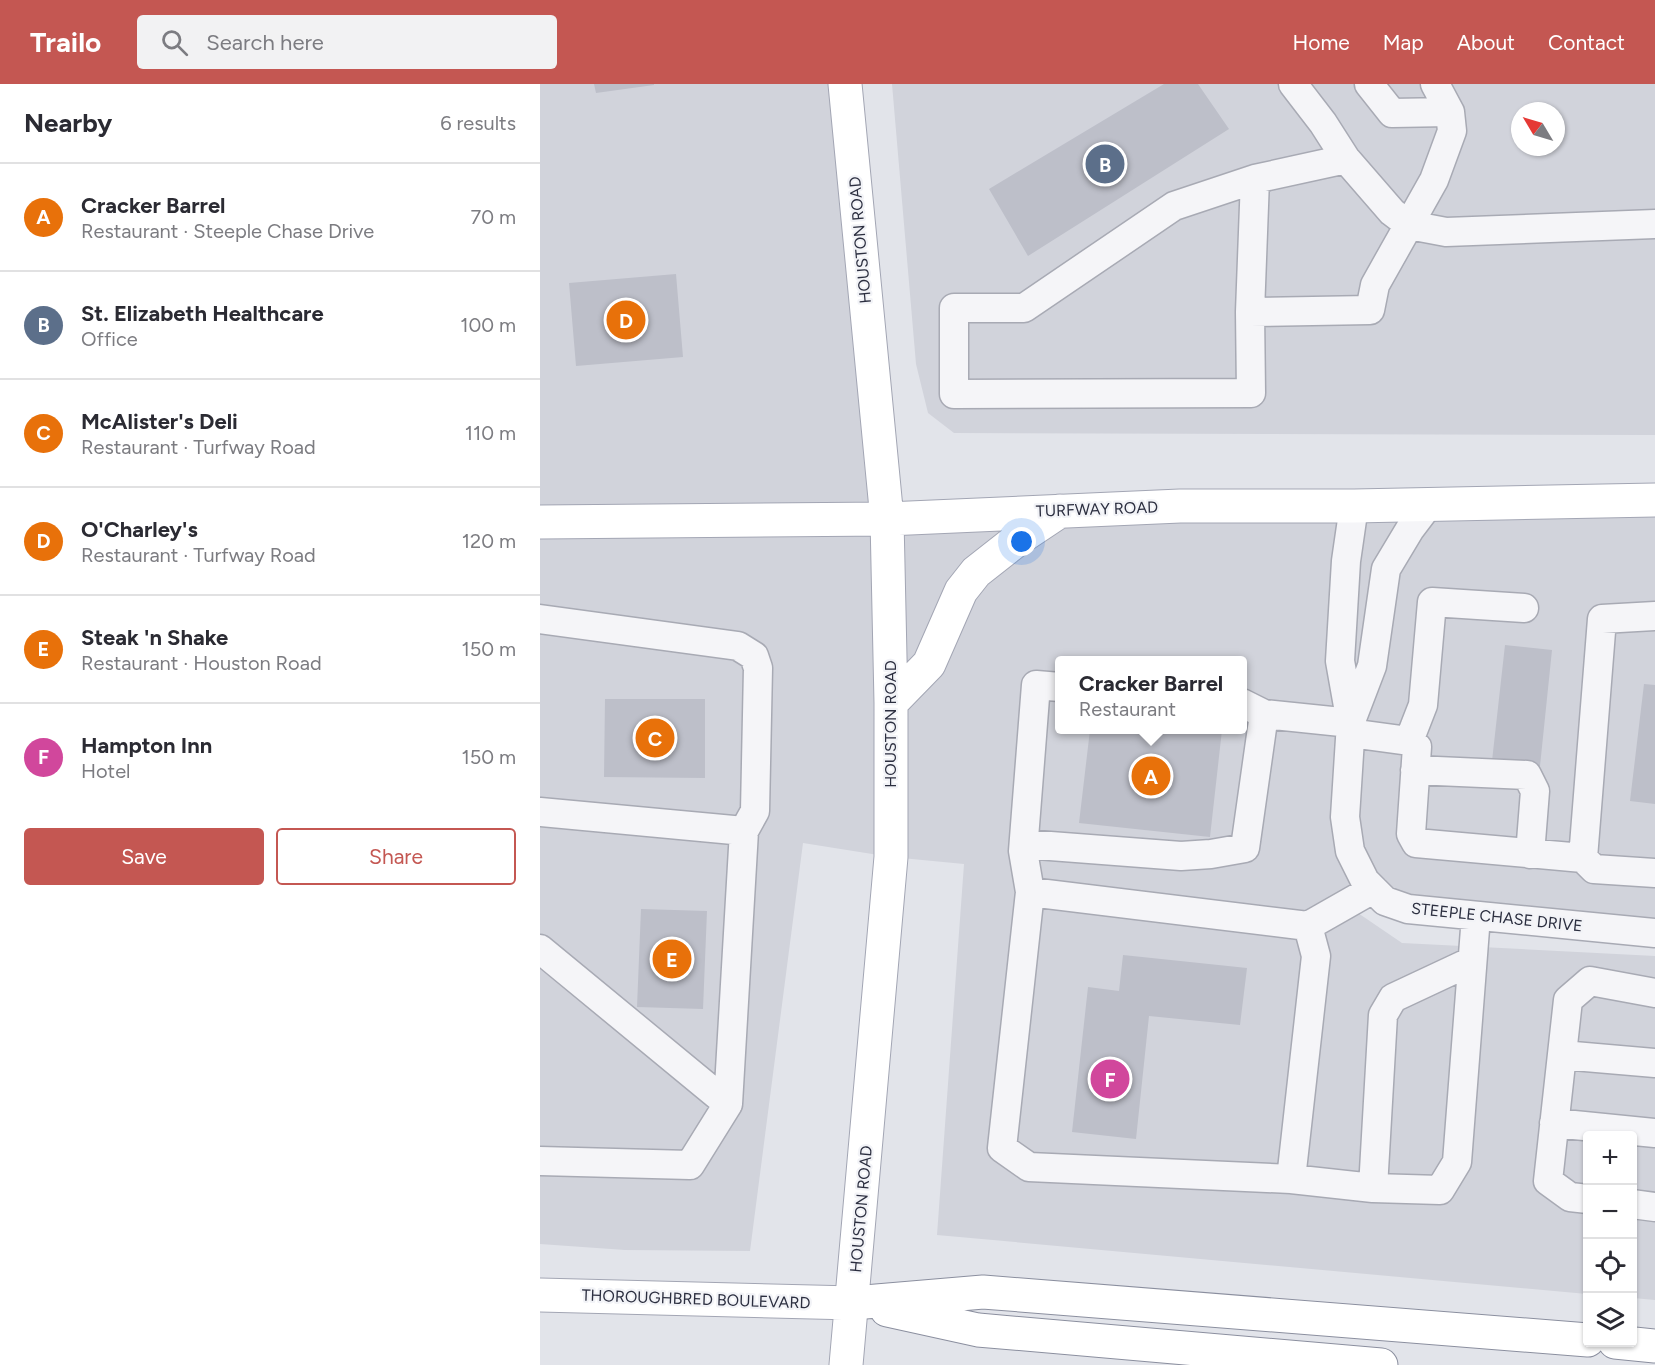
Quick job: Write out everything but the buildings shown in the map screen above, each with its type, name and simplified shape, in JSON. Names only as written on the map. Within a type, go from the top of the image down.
[{"type":"main road","name":"HOUSTON ROAD","points":[[845,84],[887,519],[891,703],[891,857],[846,1365]]},
{"type":"main road","name":"TURFWAY ROAD","points":[[540,522],[887,519],[1180,506],[1354,506],[1655,500]]},
{"type":"main road","points":[[891,703],[929,664],[961,591],[976,572],[1018,539],[1060,511]]},
{"type":"main road","points":[[853,1303],[983,1292],[1583,1340]]},
{"type":"main road","name":"THOROUGHBRED BOULEVARD","points":[[540,1295],[853,1303]]},
{"type":"main road","points":[[853,1303],[978,1330],[1381,1365]]},
{"type":"main road","points":[[1637,1344],[1655,1346]]},
{"type":"street","points":[[1293,84],[1323,123],[1346,159],[1392,212],[1409,225],[1446,231],[1655,224]]},
{"type":"street","points":[[1369,84],[1392,113],[1450,112]]},
{"type":"street","points":[[1250,312],[1370,310],[1375,285],[1434,180],[1452,131],[1450,112],[1435,84]]},
{"type":"street","points":[[1255,179],[1250,312],[1251,393],[954,394],[954,308],[1024,308],[1174,206],[1255,179],[1346,159]]},
{"type":"street","name":"STEEPLE CHASE DRIVE","points":[[1350,728],[1372,666],[1386,569],[1429,504]]},
{"type":"street","name":"STEEPLE CHASE DRIVE","points":[[1354,506],[1346,561],[1340,661],[1350,728],[1345,817],[1350,851],[1365,881],[1385,901],[1408,909],[1655,933]]},
{"type":"street","points":[[1409,741],[1423,705],[1432,602],[1524,608]]},
{"type":"street","points":[[1583,858],[1602,620],[1655,616]]},
{"type":"street","points":[[540,619],[738,646],[754,656],[758,668],[755,811],[744,831],[729,1104],[690,1165],[540,1161]]},
{"type":"street","points":[[1055,687],[1036,685],[1024,844],[1030,892],[1002,1148],[1029,1167],[1291,1179],[1373,1188],[1440,1190],[1457,1162],[1476,916]]},
{"type":"street","points":[[1024,844],[1181,856],[1245,848],[1253,709],[1409,741],[1417,747],[1411,834],[1416,843],[1583,858],[1594,868],[1655,873]]},
{"type":"street","points":[[1415,770],[1527,774],[1535,791],[1530,854]]},
{"type":"street","points":[[540,812],[744,831]]},
{"type":"street","points":[[1030,892],[1308,926],[1373,889]]},
{"type":"street","points":[[1291,1179],[1316,956],[1308,926]]},
{"type":"street","points":[[540,950],[729,1104]]},
{"type":"street","points":[[1373,1188],[1383,1015],[1393,998],[1472,961]]},
{"type":"street","points":[[1583,1199],[1570,1197],[1548,1181],[1568,1000],[1590,981],[1655,993]]},
{"type":"street","points":[[1562,1055],[1655,1063]]},
{"type":"street","points":[[1554,1123],[1655,1133]]},
{"type":"street","points":[[1637,1205],[1655,1207]]},
{"type":"shaded area","points":[[540,84],[845,84],[887,519],[1655,500],[1655,933],[1333,896],[1402,943],[1655,956],[1655,1300],[1637,1298],[1637,1131],[1583,1131],[1583,1294],[937,1235],[964,864],[891,857],[803,843],[750,1251],[625,1250],[540,1244]]},
{"type":"shaded area","points":[[892,84],[1655,84],[1655,435],[954,433],[928,413],[916,364]]},
{"type":"place","name":"St. Elizabeth Healthcare","points":[[1105,164]]},
{"type":"place","name":"O'Charley's","points":[[626,320]]},
{"type":"place","name":"McAlister's Deli","points":[[655,738]]},
{"type":"place","name":"Cracker Barrel","points":[[1151,776]]},
{"type":"place","name":"Steak 'n Shake","points":[[672,959]]},
{"type":"place","name":"Hampton Inn","points":[[1110,1079]]}]
